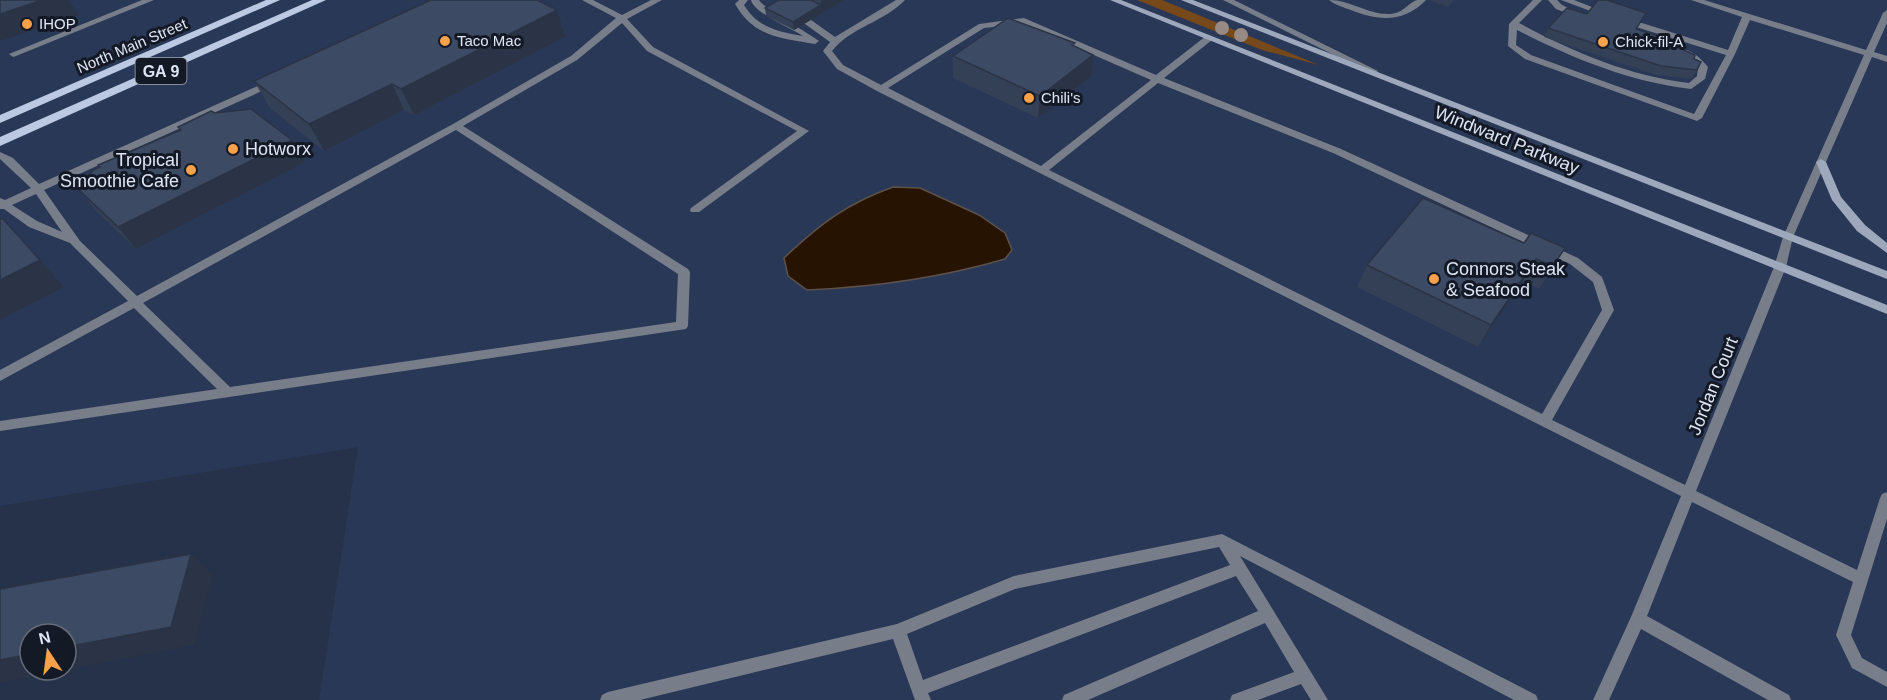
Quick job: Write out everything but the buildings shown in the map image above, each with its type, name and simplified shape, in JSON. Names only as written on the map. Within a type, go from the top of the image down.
[{"type":"main road","name":"North Main Street","points":[[0,119],[275,0]]},
{"type":"main road","name":"North Main Street","points":[[0,142],[321,0]]},
{"type":"main road","name":"Windward Parkway","points":[[1114,0],[1887,310]]},
{"type":"main road","name":"Windward Parkway","points":[[1185,0],[1887,275]]},
{"type":"main road","points":[[1821,162],[1836,198],[1861,228],[1887,249]]},
{"type":"lane","points":[[13,54],[150,0]]},
{"type":"lane","points":[[586,0],[622,18],[650,49],[804,131],[695,210]]},
{"type":"lane","points":[[0,376],[456,126],[574,58],[622,18],[658,0]]},
{"type":"lane","points":[[744,0],[740,4],[747,20],[768,31],[830,46],[889,11],[901,0]]},
{"type":"lane","points":[[755,0],[769,15],[798,27],[815,41]]},
{"type":"lane","points":[[764,0],[778,10],[808,22],[830,46],[840,67],[880,89],[1860,579]]},
{"type":"lane","points":[[1227,0],[1406,88]]},
{"type":"lane","points":[[1333,0],[1385,18],[1410,12],[1422,0]]},
{"type":"lane","points":[[1538,0],[1512,24],[1512,46],[1528,57],[1697,118],[1748,16]]},
{"type":"lane","points":[[1552,0],[1559,7],[1586,18]]},
{"type":"lane","points":[[1566,0],[1593,9]]},
{"type":"lane","points":[[1695,0],[1887,59]]},
{"type":"lane","name":"Jordan Court","points":[[1601,700],[1638,619],[1780,267],[1788,237],[1887,13]]},
{"type":"lane","points":[[880,89],[982,26],[1024,21],[1158,79],[1338,151],[1574,261],[1598,280],[1608,310],[1545,421]]},
{"type":"lane","points":[[1512,24],[1542,40],[1663,83],[1691,86],[1702,77],[1703,67],[1697,60],[1666,45],[1633,34]]},
{"type":"lane","points":[[1639,25],[1731,54]]},
{"type":"lane","points":[[1042,171],[1209,38]]},
{"type":"lane","points":[[1,204],[287,76]]},
{"type":"lane","points":[[0,426],[682,326],[684,272],[456,126]]},
{"type":"lane","points":[[0,155],[9,160],[38,189],[75,242],[228,393]]},
{"type":"lane","points":[[1,204],[33,225],[75,242]]},
{"type":"lane","points":[[1887,498],[1843,635],[1857,663],[1887,680]]},
{"type":"lane","points":[[1222,540],[1320,700]]},
{"type":"lane","points":[[608,700],[898,631],[1014,583],[1222,540],[1530,700]]},
{"type":"lane","points":[[898,631],[921,695],[1240,568]]},
{"type":"lane","points":[[1070,700],[1268,614]]},
{"type":"lane","points":[[1638,619],[1783,700]]},
{"type":"lane","points":[[1238,700],[1305,675]]},
{"type":"shaded area","points":[[0,0],[1887,0],[1887,700],[319,700],[358,447],[0,506]]},
{"type":"shaded area","points":[[1137,0],[1162,0],[1319,65],[1262,50]]},
{"type":"shaded area","points":[[893,187],[920,188],[979,215],[1005,233],[1012,250],[1005,259],[981,266],[857,287],[807,290],[788,276],[784,258],[810,235],[847,208]]},
{"type":"place","name":"IHOP","points":[[27,24]]},
{"type":"place","name":"Taco Mac","points":[[445,41]]},
{"type":"place","name":"Chick-fil-A","points":[[1603,42]]},
{"type":"place","name":"Chili's","points":[[1029,98]]},
{"type":"place","name":"Hotworx","points":[[233,149]]},
{"type":"place","name":"Tropical Smoothie Cafe","points":[[191,170]]},
{"type":"place","name":"Connors Steak & Seafood","points":[[1434,279]]}]
